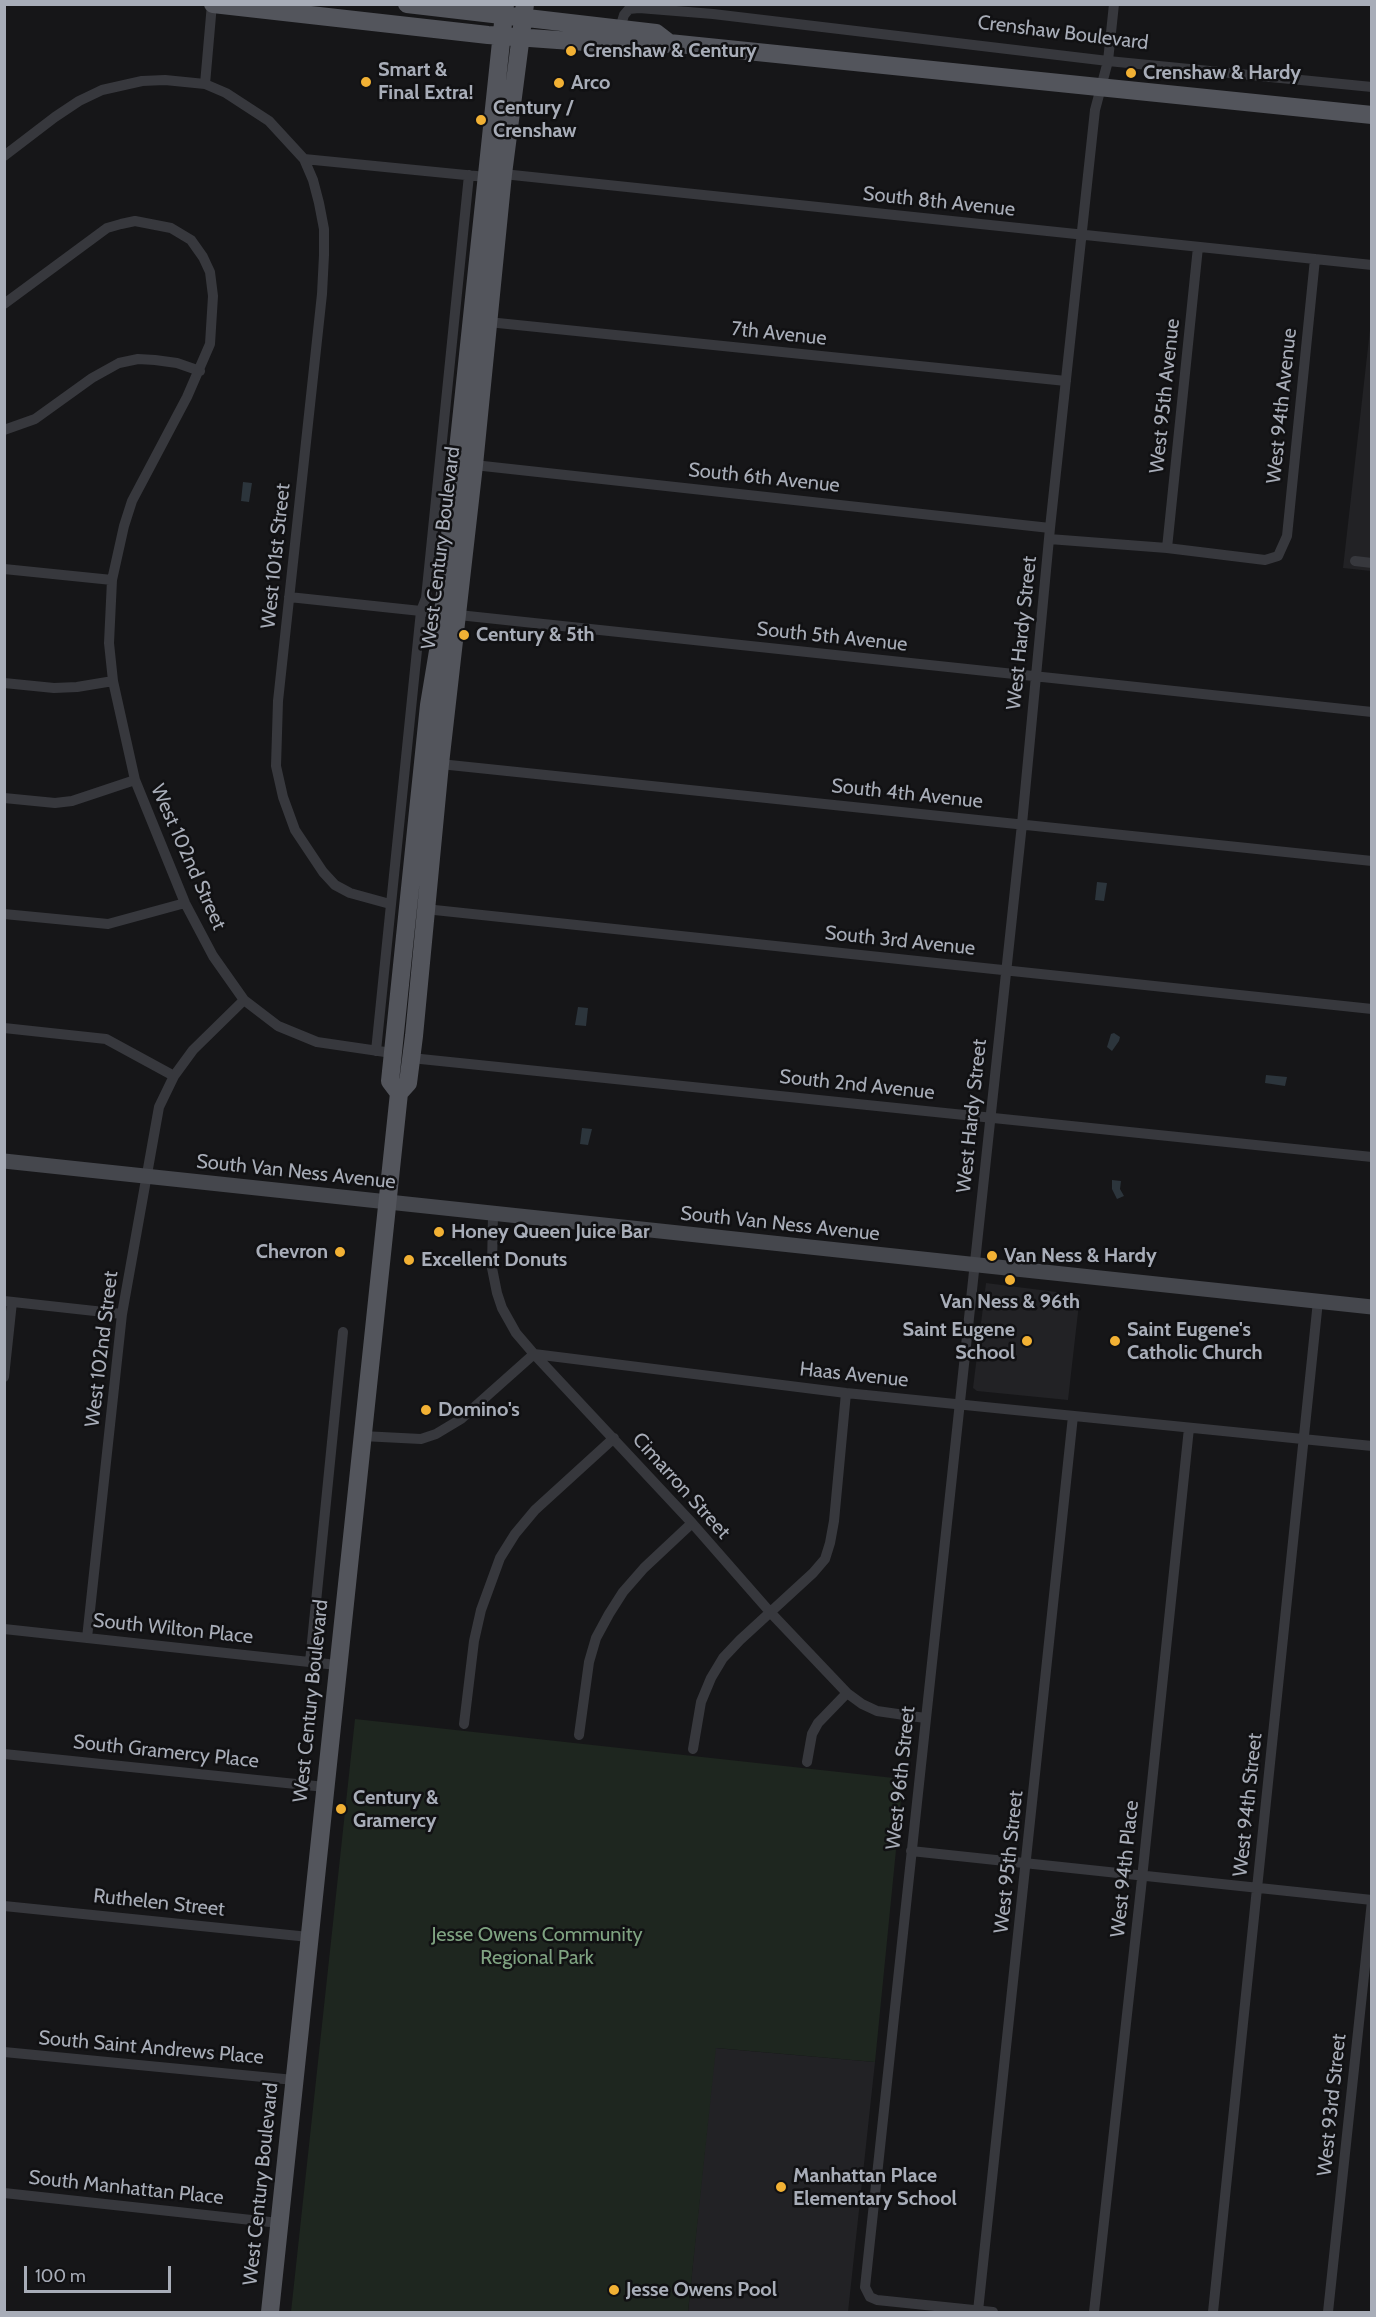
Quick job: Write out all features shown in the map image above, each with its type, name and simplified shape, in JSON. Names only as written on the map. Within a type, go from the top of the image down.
[{"type":"main road","points":[[212,4],[501,35],[655,47],[669,43],[1371,115]]},
{"type":"main road","points":[[407,4],[524,11],[656,33],[669,43]]},
{"type":"main road","name":"West Century Boulevard","points":[[270,2313],[399,1094],[408,1083],[411,1058],[440,764],[449,614],[486,176],[504,10]]},
{"type":"main road","name":"West Century Boulevard","points":[[399,1094],[390,1082],[384,1052],[429,705],[449,614],[474,465],[489,322],[486,176],[521,36],[524,11]]},
{"type":"street","points":[[205,84],[212,4]]},
{"type":"street","name":"West Hardy Street","points":[[974,1266],[1095,110],[1108,62],[1114,4]]},
{"type":"street","name":"Crenshaw Boulevard","points":[[620,28],[628,9],[713,9],[1108,62],[1371,87]]},
{"type":"street","points":[[4,156],[79,101],[102,90],[153,81],[205,84],[226,93],[269,121],[304,159]]},
{"type":"street","name":"South 8th Avenue","points":[[304,159],[1371,265]]},
{"type":"street","name":"West 101st Street","points":[[304,159],[319,203],[324,229],[324,255],[322,294],[289,597],[276,736],[276,766],[283,797],[295,830],[306,850],[335,885],[350,893],[390,904]]},
{"type":"street","name":"West Century Boulevard","points":[[384,1052],[390,904],[421,611],[426,598],[486,176]]},
{"type":"street","name":"West 102nd Street","points":[[4,304],[106,228],[135,221],[171,228],[189,239],[197,247],[210,272],[212,284],[212,331],[200,371],[132,501],[124,526],[112,580],[109,643],[112,681],[135,780],[185,903],[213,956],[244,1000],[193,1050],[174,1076],[159,1107],[122,1314],[87,1638]]},
{"type":"street","name":"West 95th Avenue","points":[[1167,548],[1198,247]]},
{"type":"street","name":"West 94th Avenue","points":[[1278,556],[1287,536],[1316,259]]},
{"type":"street","name":"7th Avenue","points":[[489,322],[1066,381]]},
{"type":"street","points":[[4,430],[35,418],[92,378],[119,363],[138,359],[155,360],[177,363],[200,371]]},
{"type":"street","name":"South 6th Avenue","points":[[474,465],[1265,560],[1278,556]]},
{"type":"street","points":[[1355,561],[1371,563]]},
{"type":"street","points":[[4,568],[112,580]]},
{"type":"street","name":"South 5th Avenue","points":[[289,597],[1371,712]]},
{"type":"street","points":[[4,683],[54,688],[112,681]]},
{"type":"street","name":"South 4th Avenue","points":[[440,764],[1371,861]]},
{"type":"street","points":[[4,798],[55,803],[72,801],[135,780]]},
{"type":"street","points":[[4,914],[108,924],[185,903]]},
{"type":"street","name":"South 3rd Avenue","points":[[425,909],[1371,1009]]},
{"type":"street","points":[[244,1000],[278,1026],[317,1042],[384,1052]]},
{"type":"street","points":[[4,1028],[106,1039],[174,1076]]},
{"type":"street","name":"South 2nd Avenue","points":[[411,1058],[1371,1157]]},
{"type":"street","name":"South Van Ness Avenue","points":[[4,1161],[1371,1307]]},
{"type":"street","name":"Cimarron Street","points":[[493,1214],[492,1268],[502,1308],[516,1333],[692,1523],[770,1612],[847,1693],[877,1711],[925,1718]]},
{"type":"street","name":"West 96th Street","points":[[974,1266],[866,2280],[867,2294],[877,2300],[978,2311]]},
{"type":"street","points":[[4,1377],[8,1301],[122,1314]]},
{"type":"street","name":"West 94th Street","points":[[1213,2313],[1318,1301]]},
{"type":"street","name":"West Century Boulevard","points":[[310,1662],[343,1332]]},
{"type":"street","points":[[362,1436],[422,1439],[436,1434],[461,1419],[534,1354]]},
{"type":"street","name":"Haas Avenue","points":[[534,1354],[846,1393],[1371,1446]]},
{"type":"street","points":[[693,1749],[701,1702],[723,1658],[825,1559],[830,1543],[846,1393]]},
{"type":"street","name":"West 95th Street","points":[[978,2311],[1073,1416]]},
{"type":"street","name":"West 94th Place","points":[[1094,2313],[1189,1428]]},
{"type":"street","points":[[464,1724],[474,1641],[489,1582],[500,1558],[515,1534],[535,1510],[614,1438]]},
{"type":"street","points":[[579,1735],[589,1662],[596,1638],[604,1622],[623,1592],[644,1568],[692,1523]]},
{"type":"street","name":"South Wilton Place","points":[[4,1629],[338,1665]]},
{"type":"street","points":[[807,1762],[812,1734],[818,1723],[847,1693]]},
{"type":"street","name":"South Gramercy Place","points":[[4,1754],[324,1787]]},
{"type":"street","points":[[911,1851],[1371,1900]]},
{"type":"street","name":"West 93rd Street","points":[[1328,2313],[1371,1900]]},
{"type":"street","name":"Ruthelen Street","points":[[4,1906],[309,1937]]},
{"type":"street","name":"South Saint Andrews Place","points":[[4,2052],[294,2080]]},
{"type":"street","name":"South Manhattan Place","points":[[4,2193],[279,2223]]},
{"type":"street","points":[[978,2311],[993,2313]]},
{"type":"shaded area","points":[[1371,321],[1371,571],[1343,568]]},
{"type":"shaded area","points":[[243,482],[252,483],[249,502],[241,501]]},
{"type":"shaded area","points":[[1097,882],[1107,883],[1104,901],[1095,900]]},
{"type":"shaded area","points":[[578,1007],[588,1008],[586,1026],[575,1025]]},
{"type":"shaded area","points":[[1114,1033],[1120,1037],[1112,1051],[1107,1047],[1111,1034]]},
{"type":"shaded area","points":[[1266,1075],[1287,1077],[1285,1086],[1265,1083]]},
{"type":"shaded area","points":[[582,1128],[592,1129],[588,1145],[580,1144]]},
{"type":"shaded area","points":[[1112,1180],[1121,1181],[1120,1189],[1124,1196],[1117,1199],[1112,1189]]},
{"type":"shaded area","name":"Saint Eugene School","points":[[986,1283],[1080,1295],[1068,1400],[977,1391],[973,1388]]},
{"type":"shaded area","name":"Manhattan Place Elementary School","points":[[715,2048],[875,2062],[848,2312],[688,2312]]},
{"type":"green space","name":"Jesse Owens Community Regional Park","points":[[355,1719],[903,1779],[875,2062],[716,2048],[688,2312],[291,2312]]},
{"type":"place","name":"Crenshaw & Century","points":[[571,51]]},
{"type":"place","name":"Crenshaw & Hardy","points":[[1131,73]]},
{"type":"place","name":"Smart & Final Extra!","points":[[366,82]]},
{"type":"place","name":"Arco","points":[[559,83]]},
{"type":"place","name":"Century / Crenshaw","points":[[481,120]]},
{"type":"place","name":"Century & 5th","points":[[464,635]]},
{"type":"place","name":"Honey Queen Juice Bar","points":[[439,1232]]},
{"type":"place","name":"Chevron","points":[[340,1252]]},
{"type":"place","name":"Van Ness & Hardy","points":[[992,1256]]},
{"type":"place","name":"Excellent Donuts","points":[[409,1260]]},
{"type":"place","name":"Van Ness & 96th","points":[[1010,1280]]},
{"type":"place","name":"Saint Eugene School","points":[[1027,1341]]},
{"type":"place","name":"Saint Eugene's Catholic Church","points":[[1115,1341]]},
{"type":"place","name":"Domino's","points":[[426,1410]]},
{"type":"place","name":"Century & Gramercy","points":[[341,1809]]},
{"type":"place","name":"Manhattan Place Elementary School","points":[[781,2187]]},
{"type":"place","name":"Jesse Owens Pool","points":[[614,2290]]}]
